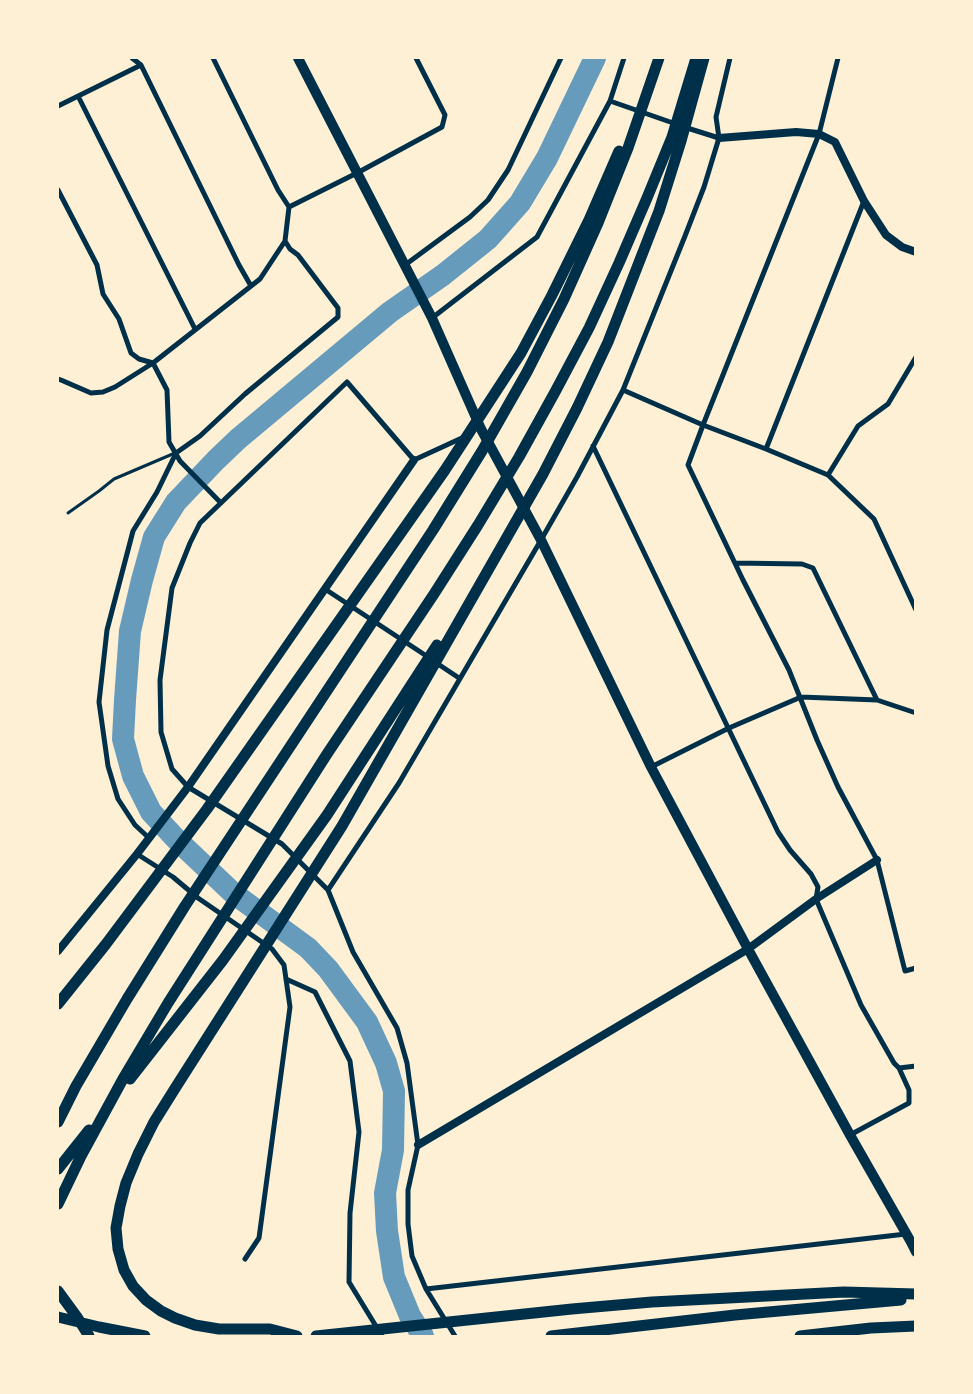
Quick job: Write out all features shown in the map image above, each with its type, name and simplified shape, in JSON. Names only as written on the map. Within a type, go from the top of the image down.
[{"type":"highway","points":[[58,1004],[106,944],[207,809],[445,470],[521,353],[589,220],[622,145],[652,58]]},
{"type":"highway","points":[[58,1122],[76,1086],[127,999],[185,906],[433,530],[482,451],[527,372],[564,299],[598,223],[628,148],[659,58]]},
{"type":"highway","points":[[58,1204],[124,1077],[168,1003],[326,754],[434,594],[519,457],[589,328],[619,263],[672,137],[696,58]]},
{"type":"highway","points":[[297,1336],[270,1329],[218,1329],[195,1325],[161,1311],[146,1300],[133,1286],[124,1270],[118,1249],[116,1228],[126,1183],[154,1122],[196,1053],[342,826],[543,474],[573,416],[608,342],[659,211],[704,58]]},
{"type":"highway","points":[[58,1169],[223,960],[328,815],[502,545]]},
{"type":"highway","points":[[58,1291],[89,1336]]},
{"type":"highway","points":[[316,1336],[652,1302],[844,1292],[916,1294]]},
{"type":"highway","points":[[551,1336],[735,1315],[916,1299]]},
{"type":"highway","points":[[58,1317],[99,1328],[145,1336]]},
{"type":"highway","points":[[800,1336],[871,1328],[916,1326]]},
{"type":"main road","points":[[298,58],[431,315],[481,429],[541,540],[651,767],[850,1135],[911,1239],[916,1252]]},
{"type":"street","points":[[132,58],[140,65],[251,286]]},
{"type":"street","points":[[58,379],[91,393],[102,392],[115,387],[152,363],[260,279],[285,241],[290,207],[278,190],[213,58]]},
{"type":"street","points":[[290,207],[442,127],[445,115],[418,58]]},
{"type":"street","points":[[406,267],[470,217],[488,200],[508,170],[561,58]]},
{"type":"street","points":[[431,315],[537,237],[610,101],[624,58]]},
{"type":"street","points":[[328,890],[399,783],[541,540],[623,390],[704,187],[719,138],[716,116],[730,58]]},
{"type":"street","points":[[838,58],[819,134],[688,465],[735,563],[790,670],[817,740],[838,787],[876,860],[905,971],[916,968]]},
{"type":"street","points":[[58,106],[140,65]]},
{"type":"street","points":[[78,96],[196,329]]},
{"type":"street","points":[[610,101],[719,138],[796,132],[819,134],[835,142],[864,201],[886,235],[902,247],[916,252]]},
{"type":"street","points":[[58,190],[97,266],[104,294],[118,319],[131,353],[139,359],[152,363],[167,390],[169,442],[180,461],[221,503]]},
{"type":"street","points":[[766,449],[864,201]]},
{"type":"street","points":[[149,838],[135,825],[118,799],[108,766],[100,702],[107,630],[133,531],[157,492],[176,453],[200,436],[245,394],[338,317],[338,308],[298,255],[290,249],[285,241]]},
{"type":"street","points":[[828,475],[858,426],[888,404],[916,357]]},
{"type":"street","points":[[414,460],[347,382],[200,523],[172,588],[160,680],[161,732],[172,769],[188,787],[282,844],[328,890],[353,952],[396,1028],[407,1062],[418,1146],[408,1190],[408,1224],[412,1256],[426,1289],[455,1336]]},
{"type":"street","points":[[623,390],[703,425],[828,475],[874,519],[916,610]]},
{"type":"street","points":[[58,951],[137,854],[188,787],[414,460],[481,429]]},
{"type":"street","points":[[593,446],[730,728],[778,832],[790,850],[811,874],[818,887],[816,899],[861,1005],[894,1063],[900,1068],[909,1090],[909,1103],[850,1135]]},
{"type":"street","points":[[735,563],[802,564],[813,568],[877,700]]},
{"type":"street","points":[[324,589],[459,678]]},
{"type":"street","points":[[651,767],[730,728],[801,697],[877,700],[916,713]]},
{"type":"street","points":[[137,854],[272,949],[284,965],[290,1007],[259,1238],[245,1259]]},
{"type":"street","points":[[418,1146],[748,948],[816,899],[876,860]]},
{"type":"street","points":[[286,979],[316,992],[350,1061],[359,1132],[350,1213],[349,1282],[382,1336]]},
{"type":"street","points":[[900,1068],[916,1066]]},
{"type":"street","points":[[426,1289],[911,1239]]},
{"type":"lane","points":[[68,513],[114,479],[176,453]]},
{"type":"waterway","points":[[423,1336],[410,1316],[394,1277],[387,1231],[385,1193],[393,1150],[394,1091],[386,1063],[367,1022],[328,969],[308,948],[233,893],[177,840],[151,812],[133,776],[123,739],[130,631],[154,537],[176,502],[238,439],[390,312],[443,275],[488,239],[520,203],[547,158],[595,58]]}]
